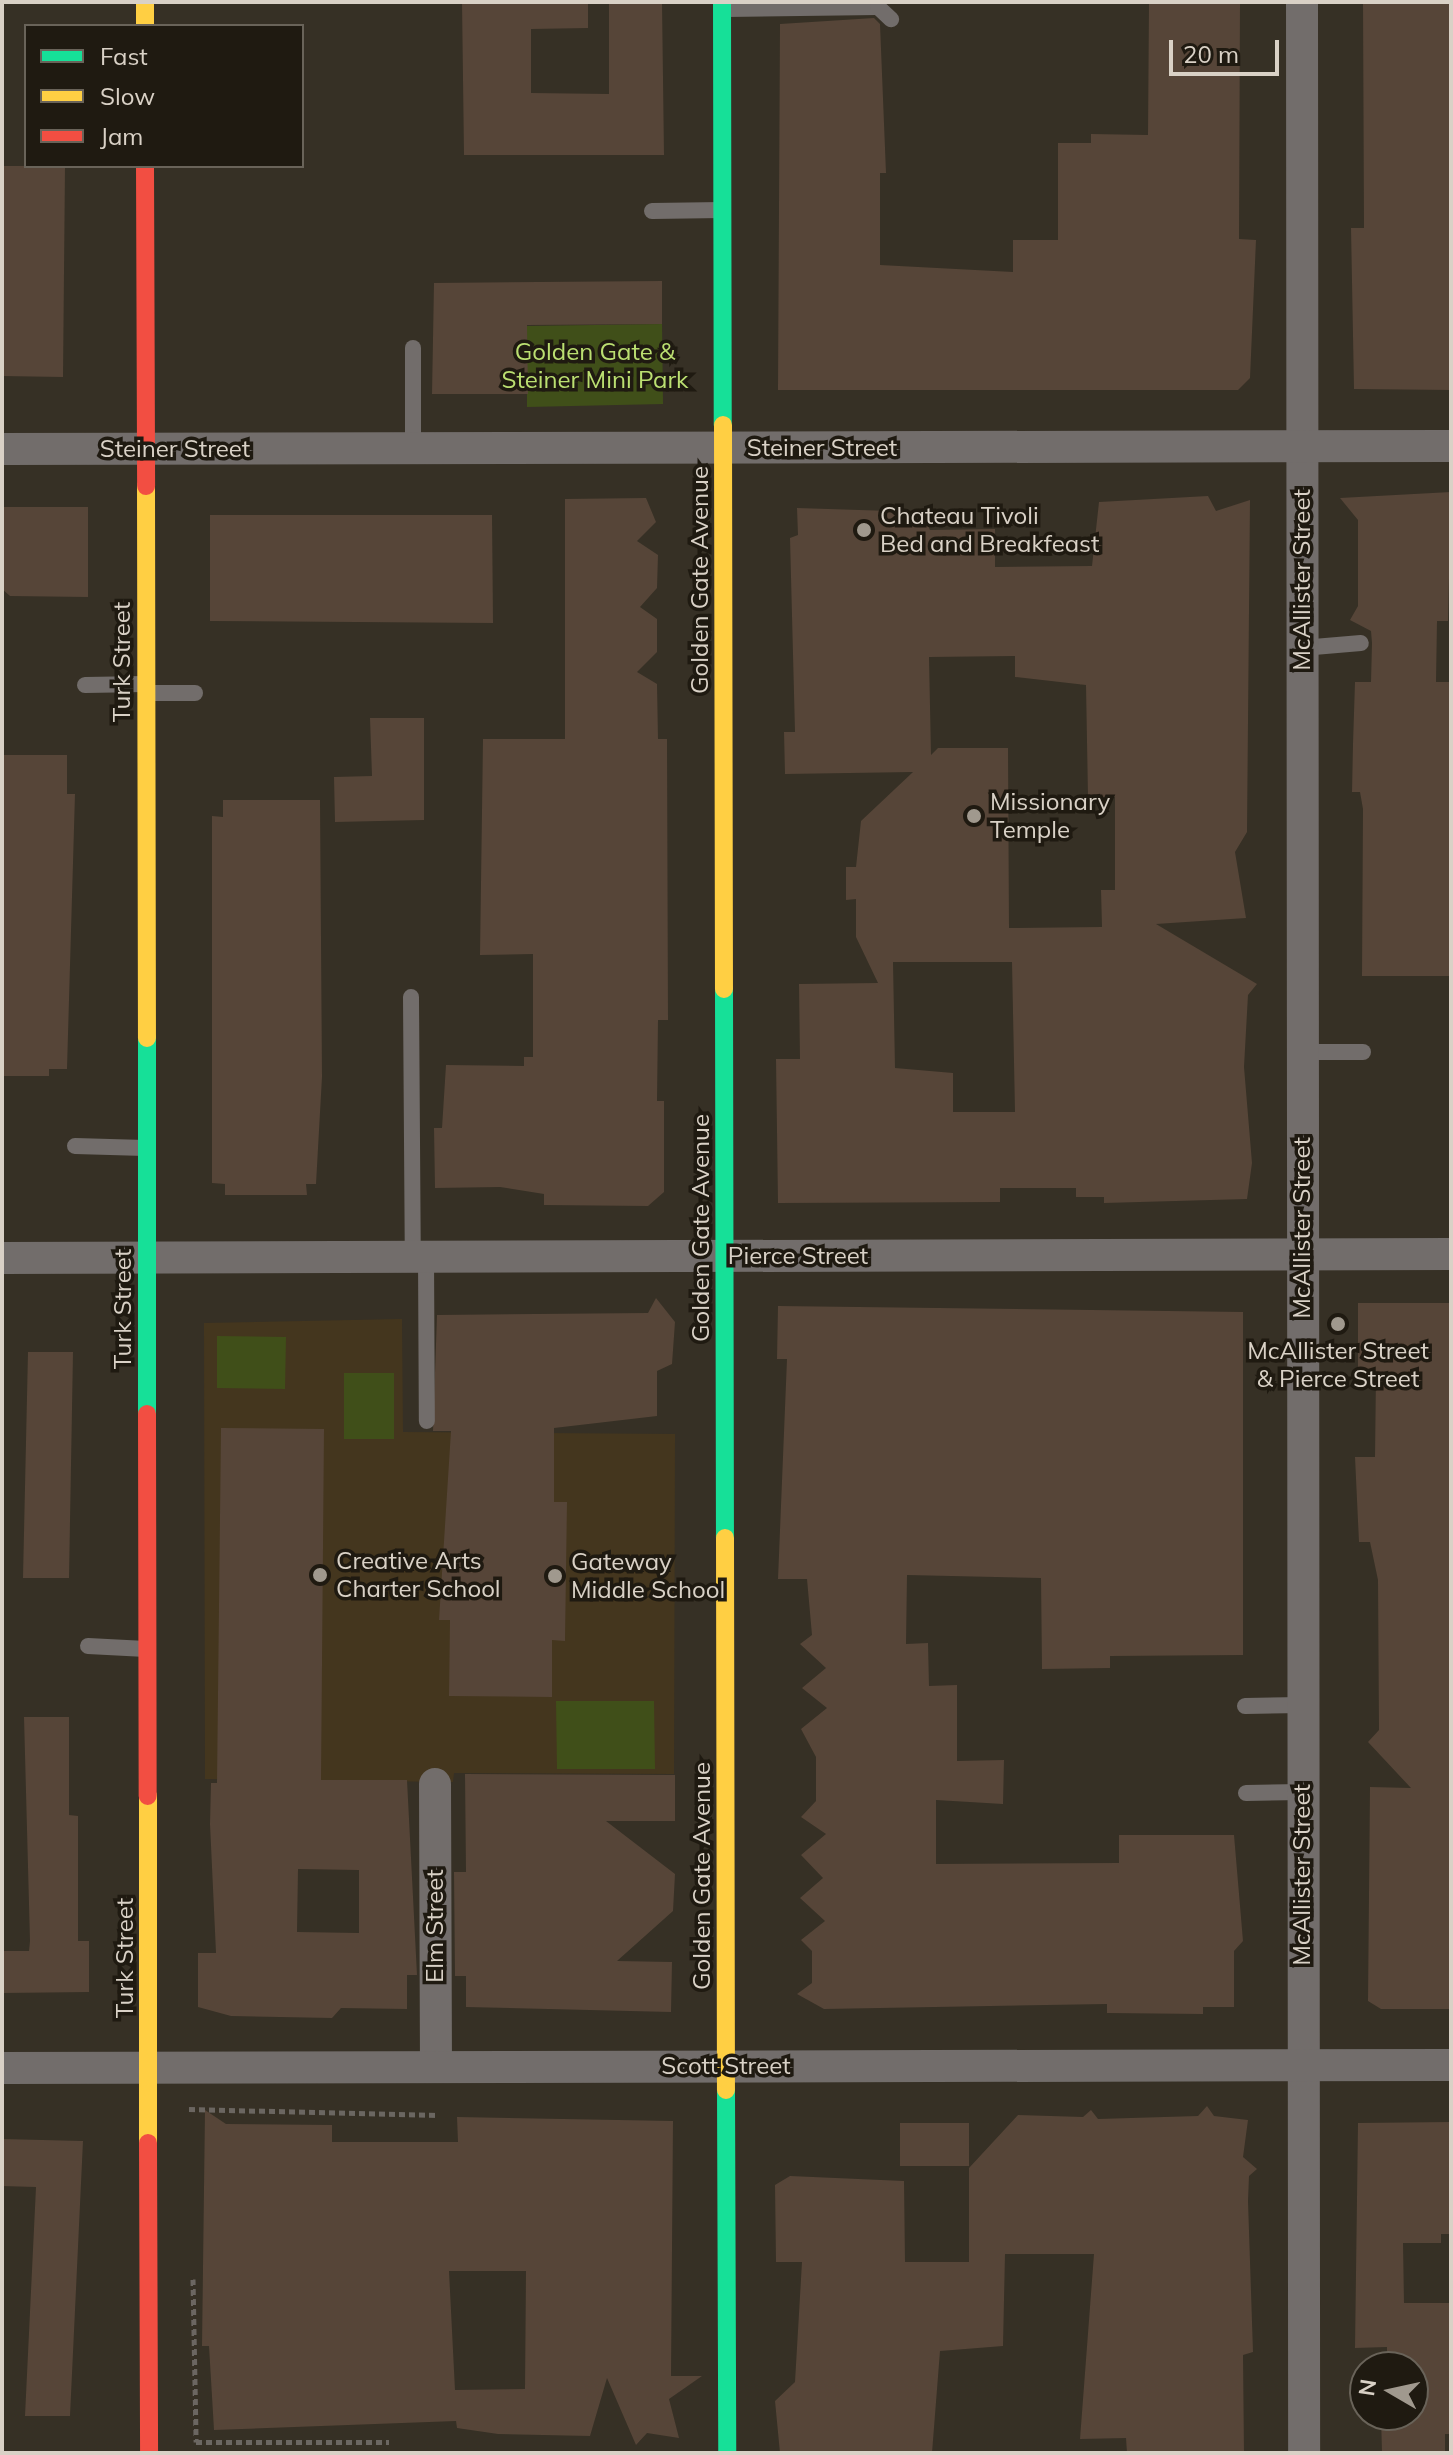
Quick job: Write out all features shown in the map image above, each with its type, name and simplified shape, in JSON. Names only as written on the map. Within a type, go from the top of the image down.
[{"type":"main road","points":[[145,2],[145,24]]},
{"type":"main road","name":"Golden Gate Avenue","points":[[722,6],[727,2453]]},
{"type":"main road","name":"Turk Street","points":[[145,168],[149,2453]]},
{"type":"street","name":"McAllister Street","points":[[1302,2],[1304,2453]]},
{"type":"street","name":"Steiner Street","points":[[2,449],[1451,446]]},
{"type":"street","name":"Pierce Street","points":[[2,1258],[1451,1254]]},
{"type":"street","name":"Elm Street","points":[[435,1784],[436,2067]]},
{"type":"street","name":"Scott Street","points":[[2,2068],[1451,2065]]},
{"type":"lane","points":[[722,6],[878,5],[891,19]]},
{"type":"lane","points":[[652,211],[724,210]]},
{"type":"lane","points":[[413,348],[413,448]]},
{"type":"lane","points":[[1302,648],[1361,643]]},
{"type":"lane","points":[[85,685],[195,693]]},
{"type":"lane","points":[[411,997],[427,1421]]},
{"type":"lane","points":[[1302,1052],[1363,1052]]},
{"type":"lane","points":[[75,1146],[146,1149]]},
{"type":"lane","points":[[88,1646],[148,1649]]},
{"type":"lane","points":[[1245,1706],[1302,1705]]},
{"type":"lane","points":[[1246,1793],[1302,1792]]},
{"type":"path","points":[[190,2122],[189,2107],[439,2115]]},
{"type":"path","points":[[192,2260],[196,2442],[389,2442]]},
{"type":"shaded area","points":[[402,1319],[403,1432],[675,1434],[674,1774],[454,1773],[453,1782],[205,1779],[204,1323]]},
{"type":"green space","name":"Golden Gate & Steiner Mini Park","points":[[662,324],[663,404],[527,407],[527,326]]},
{"type":"green space","points":[[217,1336],[286,1337],[285,1389],[217,1388]]},
{"type":"green space","points":[[344,1373],[394,1373],[394,1439],[344,1439]]},
{"type":"green space","points":[[556,1701],[654,1701],[655,1769],[557,1769]]},
{"type":"building","points":[[462,2],[588,2],[588,28],[531,29],[531,93],[609,94],[609,2],[662,2],[664,155],[464,155]]},
{"type":"building","points":[[1149,2],[1240,2],[1239,239],[1256,240],[1250,378],[1238,390],[778,390],[780,24],[874,18],[880,24],[886,173],[880,173],[880,265],[1013,272],[1013,240],[1058,240],[1058,143],[1091,143],[1091,134],[1148,135]]},
{"type":"building","points":[[1363,2],[1451,2],[1451,390],[1354,389],[1351,228],[1364,228]]},
{"type":"building","points":[[2,166],[65,168],[63,377],[2,376]]},
{"type":"building","points":[[662,281],[662,324],[527,325],[528,394],[432,394],[434,283]]},
{"type":"building","points":[[1451,492],[1448,621],[1437,621],[1436,682],[1451,682],[1451,976],[1362,976],[1363,809],[1360,792],[1352,792],[1353,744],[1355,682],[1371,682],[1372,643],[1371,631],[1350,620],[1358,606],[1358,520],[1340,498]]},
{"type":"building","points":[[1208,496],[1216,511],[1250,500],[1247,832],[1235,852],[1246,918],[1156,924],[1257,984],[1248,995],[1244,1067],[1252,1163],[1247,1199],[1104,1203],[1104,1197],[1076,1197],[1076,1188],[1000,1188],[1000,1202],[778,1203],[776,1059],[800,1059],[799,984],[878,983],[856,937],[856,899],[846,900],[846,867],[856,867],[861,821],[913,772],[785,774],[784,732],[795,732],[790,538],[798,535],[797,508],[922,512],[930,530],[995,529],[995,567],[1092,566],[1099,502]],"holes":[[[1015,656],[1015,677],[1086,685],[1088,797],[1115,797],[1115,890],[1101,890],[1102,927],[1009,928],[1008,748],[938,748],[931,755],[929,657]],[[893,962],[1012,962],[1015,1112],[953,1112],[953,1073],[895,1068]]]},
{"type":"building","points":[[646,498],[656,522],[637,541],[658,555],[657,588],[640,607],[657,619],[657,652],[637,672],[657,684],[658,739],[667,739],[668,1020],[658,1020],[657,1101],[664,1101],[664,1192],[648,1206],[544,1205],[544,1194],[500,1187],[435,1188],[434,1128],[442,1128],[446,1065],[524,1066],[524,1057],[533,1057],[533,954],[480,955],[483,739],[565,739],[565,499]]},
{"type":"building","points":[[2,507],[88,507],[88,597],[10,596],[2,589]]},
{"type":"building","points":[[210,515],[492,515],[493,623],[210,621]]},
{"type":"building","points":[[370,718],[424,718],[424,820],[335,822],[334,777],[372,776]]},
{"type":"building","points":[[2,755],[67,755],[67,794],[75,794],[67,1069],[49,1069],[49,1076],[2,1076]]},
{"type":"building","points":[[223,800],[320,800],[322,1077],[316,1184],[306,1184],[307,1195],[225,1195],[225,1184],[212,1183],[212,816],[223,817]]},
{"type":"building","points":[[656,1298],[675,1322],[672,1364],[657,1371],[657,1416],[554,1428],[554,1502],[567,1502],[565,1641],[552,1640],[552,1697],[449,1696],[450,1620],[439,1620],[451,1431],[433,1431],[437,1315],[648,1313]]},
{"type":"building","points":[[1358,1303],[1451,1303],[1451,2009],[1381,2009],[1368,2001],[1370,1787],[1411,1788],[1368,1742],[1379,1730],[1378,1580],[1370,1542],[1359,1542],[1355,1457],[1375,1457],[1376,1374],[1358,1373]]},
{"type":"building","points":[[778,1306],[1243,1312],[1243,1655],[1110,1656],[1110,1668],[1042,1669],[1041,1578],[907,1575],[906,1644],[928,1643],[929,1686],[957,1685],[957,1761],[1004,1760],[1003,1804],[936,1800],[936,1864],[1119,1863],[1119,1835],[1234,1835],[1243,1941],[1234,1951],[1234,2007],[1203,2007],[1203,2014],[1107,2013],[1107,2004],[824,2009],[797,1994],[812,1983],[812,1951],[801,1940],[825,1921],[800,1898],[823,1878],[801,1855],[826,1834],[801,1817],[816,1801],[816,1757],[801,1729],[827,1708],[802,1688],[826,1668],[800,1644],[812,1635],[807,1579],[778,1579],[787,1359],[777,1359]]},
{"type":"building","points":[[28,1352],[73,1352],[69,1578],[23,1578]]},
{"type":"building","points":[[221,1428],[324,1429],[321,1780],[407,1780],[417,1975],[407,1975],[407,2009],[341,2008],[332,2018],[231,2016],[198,2007],[198,1953],[216,1953],[210,1824],[211,1783],[217,1783]],"holes":[[[298,1869],[359,1870],[359,1933],[297,1932]]]},
{"type":"building","points":[[24,1717],[69,1717],[69,1815],[78,1816],[78,1941],[89,1941],[89,1992],[2,1993],[2,1951],[29,1951],[30,1941]]},
{"type":"building","points":[[465,1774],[675,1775],[675,1821],[606,1821],[675,1874],[673,1911],[617,1961],[672,1962],[671,2012],[466,2007],[466,1976],[455,1976],[454,1872],[466,1872]]},
{"type":"building","points":[[1207,2106],[1214,2116],[1248,2120],[1243,2157],[1257,2169],[1249,2176],[1253,2352],[1243,2355],[1244,2453],[1127,2453],[1126,2438],[1080,2439],[1094,2254],[1005,2254],[1003,2346],[940,2351],[932,2453],[780,2453],[775,2401],[795,2382],[802,2262],[776,2262],[775,2185],[790,2176],[904,2181],[905,2262],[969,2262],[969,2168],[1018,2115],[1083,2117],[1091,2110],[1098,2119],[1198,2116]]},
{"type":"building","points":[[205,2110],[226,2124],[332,2125],[332,2142],[458,2142],[457,2117],[673,2121],[671,2376],[702,2376],[669,2399],[679,2438],[647,2433],[636,2445],[607,2378],[590,2436],[498,2434],[457,2428],[456,2421],[214,2430],[209,2346],[202,2346]],"holes":[[[449,2271],[526,2271],[525,2389],[455,2390]]]},
{"type":"building","points":[[1451,2122],[1451,2234],[1441,2234],[1441,2243],[1403,2243],[1404,2303],[1449,2303],[1451,2434],[1445,2434],[1445,2453],[1382,2453],[1381,2431],[1429,2431],[1429,2351],[1355,2348],[1358,2123]]},
{"type":"building","points":[[900,2123],[969,2123],[969,2166],[900,2166]]},
{"type":"building","points":[[2,2139],[83,2141],[70,2416],[25,2416],[36,2187],[2,2186]]},
{"type":"traffic: fast","points":[[722,2],[723,425]]},
{"type":"traffic: fast","points":[[724,989],[725,1538]]},
{"type":"traffic: fast","points":[[147,1038],[147,1414]]},
{"type":"traffic: fast","points":[[726,2090],[727,2453]]},
{"type":"traffic: slow","points":[[145,2],[145,24]]},
{"type":"traffic: slow","points":[[723,425],[724,989]]},
{"type":"traffic: slow","points":[[146,486],[147,1038]]},
{"type":"traffic: slow","points":[[725,1538],[726,2090]]},
{"type":"traffic: slow","points":[[148,1796],[148,2143]]},
{"type":"traffic: jam","points":[[145,168],[146,486]]},
{"type":"traffic: jam","points":[[147,1414],[148,1796]]},
{"type":"traffic: jam","points":[[148,2143],[149,2453]]},
{"type":"place","name":"Chateau Tivoli Bed and Breakfeast","points":[[864,530]]},
{"type":"place","name":"Missionary Temple","points":[[974,816]]},
{"type":"place","name":"McAllister Street & Pierce Street","points":[[1338,1324]]},
{"type":"place","name":"Creative Arts Charter School","points":[[320,1575]]},
{"type":"place","name":"Gateway Middle School","points":[[555,1576]]}]
